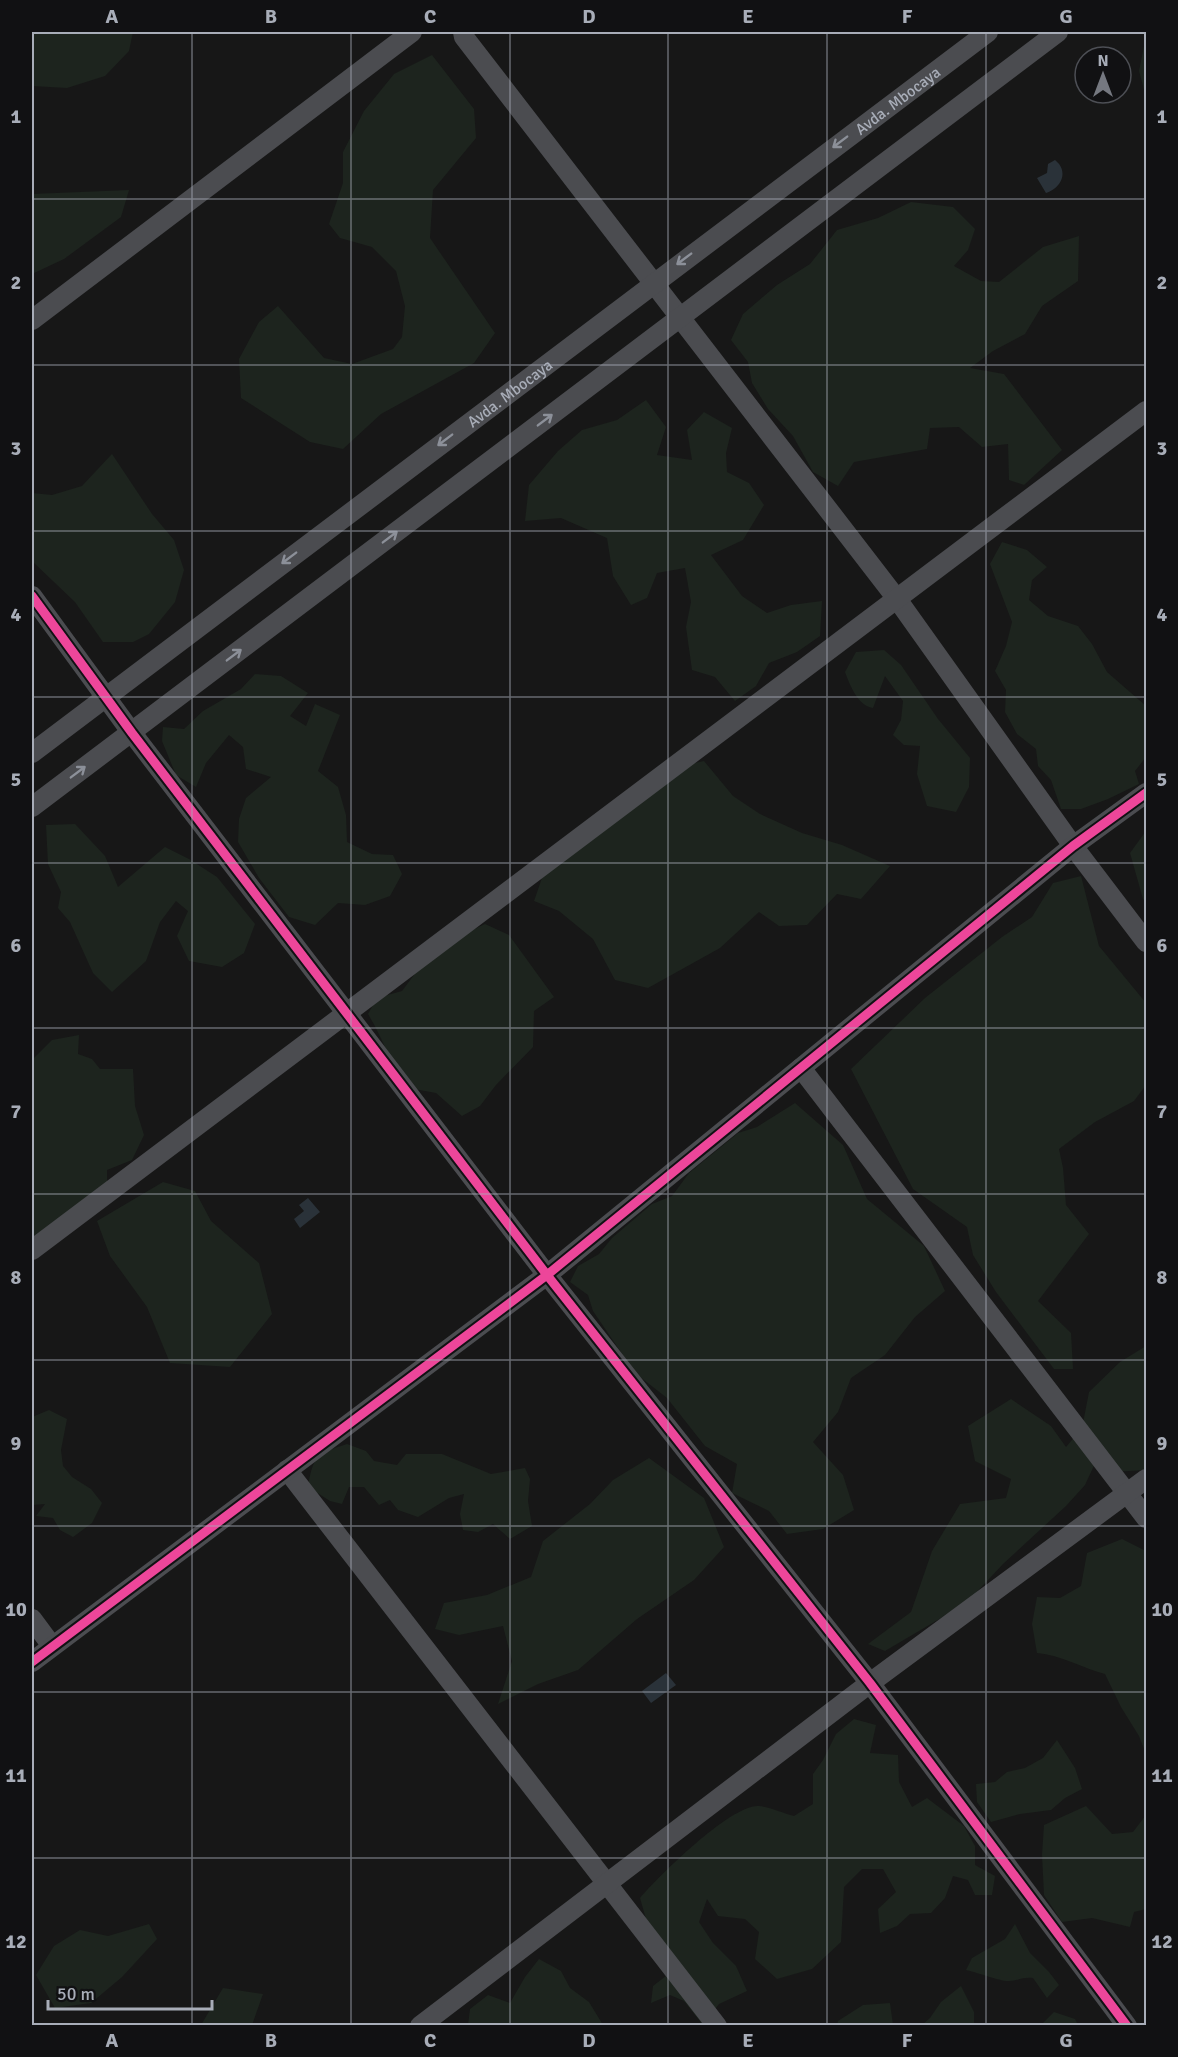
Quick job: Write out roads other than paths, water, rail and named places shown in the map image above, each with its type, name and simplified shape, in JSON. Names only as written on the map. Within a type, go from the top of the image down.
[{"type":"street","points":[[32,320],[412,32]]},
{"type":"street","points":[[463,32],[464,37],[679,318],[897,599],[1073,846],[1146,942]]},
{"type":"street","name":"Avda. Mbocaya","points":[[32,753],[653,282],[988,32]]},
{"type":"street","points":[[32,807],[1058,32]]},
{"type":"street","points":[[32,1250],[1146,411]]},
{"type":"street","points":[[32,596],[132,733],[547,1275],[870,1683],[1127,2025]]},
{"type":"street","points":[[32,1662],[547,1275],[1073,846],[1146,793]]},
{"type":"street","points":[[801,1068],[1146,1518]]},
{"type":"street","points":[[287,1470],[717,2025]]},
{"type":"street","points":[[420,2025],[870,1683],[1146,1479]]},
{"type":"street","points":[[32,1619],[52,1646]]}]
